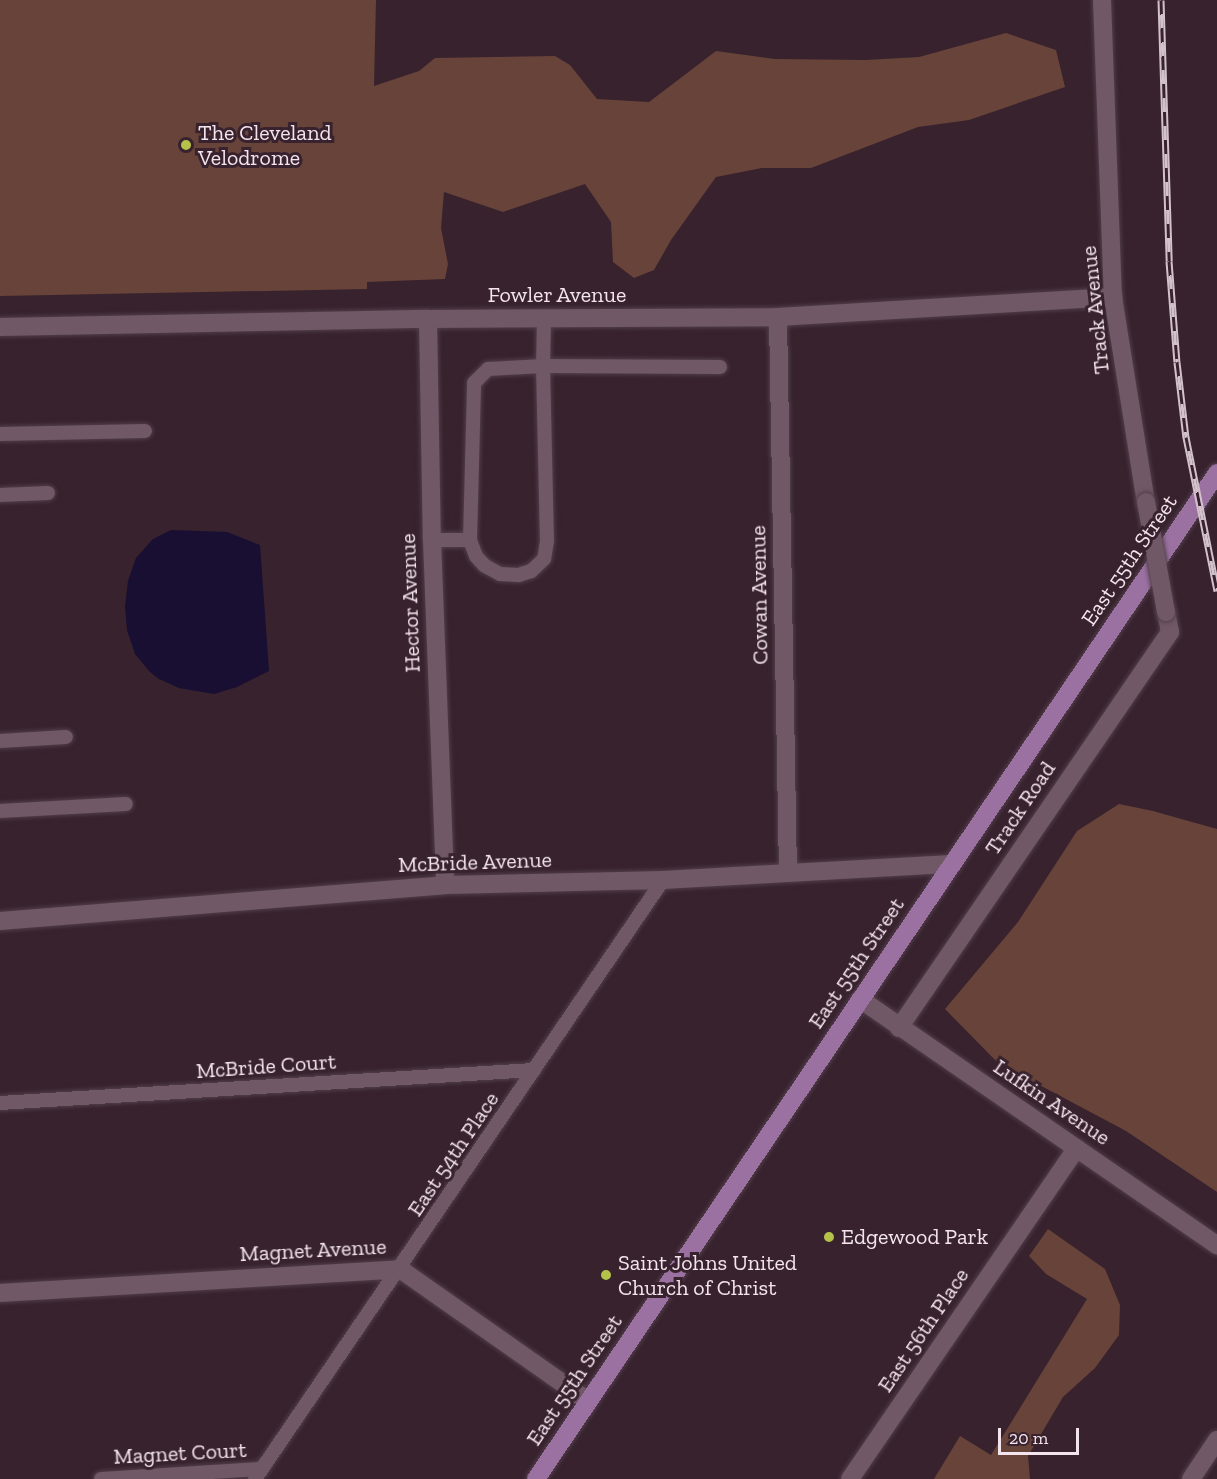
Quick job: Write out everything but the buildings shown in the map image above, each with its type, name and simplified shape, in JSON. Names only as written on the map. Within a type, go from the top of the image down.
[{"type":"main road","name":"East 55th Street","points":[[536,1479],[1217,473]]},
{"type":"street","name":"Track Avenue","points":[[1102,0],[1113,297],[1166,612]]},
{"type":"street","name":"Fowler Avenue","points":[[0,327],[428,318],[778,317],[1113,297]]},
{"type":"street","name":"Cowan Avenue","points":[[778,317],[788,873]]},
{"type":"street","name":"Hector Avenue","points":[[428,318],[432,540],[446,885]]},
{"type":"street","name":"Track Road","points":[[899,1028],[1170,632],[1166,612]]},
{"type":"street","name":"McBride Avenue","points":[[0,921],[446,885],[663,880],[952,864]]},
{"type":"street","name":"Lufkin Avenue","points":[[860,999],[1217,1245]]},
{"type":"street","name":"East 56th Place","points":[[850,1479],[1077,1148]]},
{"type":"street","name":"Magnet Avenue","points":[[0,1293],[400,1269],[588,1401]]},
{"type":"street","points":[[1191,1479],[1217,1440]]},
{"type":"lane","points":[[544,319],[543,366],[547,541],[544,559],[531,571],[519,575],[500,574],[484,565],[476,556],[470,540],[474,383],[488,369],[543,366],[720,367]]},
{"type":"lane","points":[[0,434],[145,431]]},
{"type":"lane","points":[[0,495],[48,493]]},
{"type":"lane","points":[[432,540],[470,540]]},
{"type":"lane","points":[[0,741],[66,737]]},
{"type":"lane","points":[[0,811],[126,804]]},
{"type":"lane","name":"East 54th Place","points":[[258,1474],[400,1269],[663,880]]},
{"type":"lane","name":"McBride Court","points":[[0,1103],[534,1070]]},
{"type":"lane","name":"Magnet Court","points":[[101,1479],[258,1474]]},
{"type":"shaded area","points":[[0,0],[376,0],[374,86],[419,71],[435,58],[555,56],[570,65],[597,99],[649,102],[716,51],[775,59],[865,60],[919,57],[1006,33],[1056,50],[1065,87],[969,120],[918,127],[811,168],[762,168],[716,177],[671,240],[654,270],[634,278],[613,262],[611,222],[585,184],[503,212],[444,192],[441,228],[448,264],[445,279],[367,282],[367,289],[0,296]]},
{"type":"shaded area","points":[[171,530],[227,532],[260,545],[269,671],[237,687],[214,694],[179,688],[159,679],[135,654],[127,630],[125,607],[128,581],[136,558],[153,539]]},
{"type":"shaded area","points":[[1119,804],[1217,829],[1217,1192],[1126,1131],[998,1063],[945,1009],[1018,922],[1077,831]]},
{"type":"shaded area","points":[[1048,1229],[1105,1269],[1120,1305],[1119,1335],[1095,1368],[1063,1397],[1028,1456],[1030,1479],[934,1479],[960,1436],[991,1455],[1087,1299],[1046,1274],[1029,1256]]},
{"type":"railway","points":[[1161,0],[1169,261],[1177,362],[1186,437],[1217,591]]},
{"type":"place","name":"The Cleveland Velodrome","points":[[186,145]]},
{"type":"place","name":"Edgewood Park","points":[[829,1237]]},
{"type":"place","name":"Saint Johns United Church of Christ","points":[[606,1275]]}]
